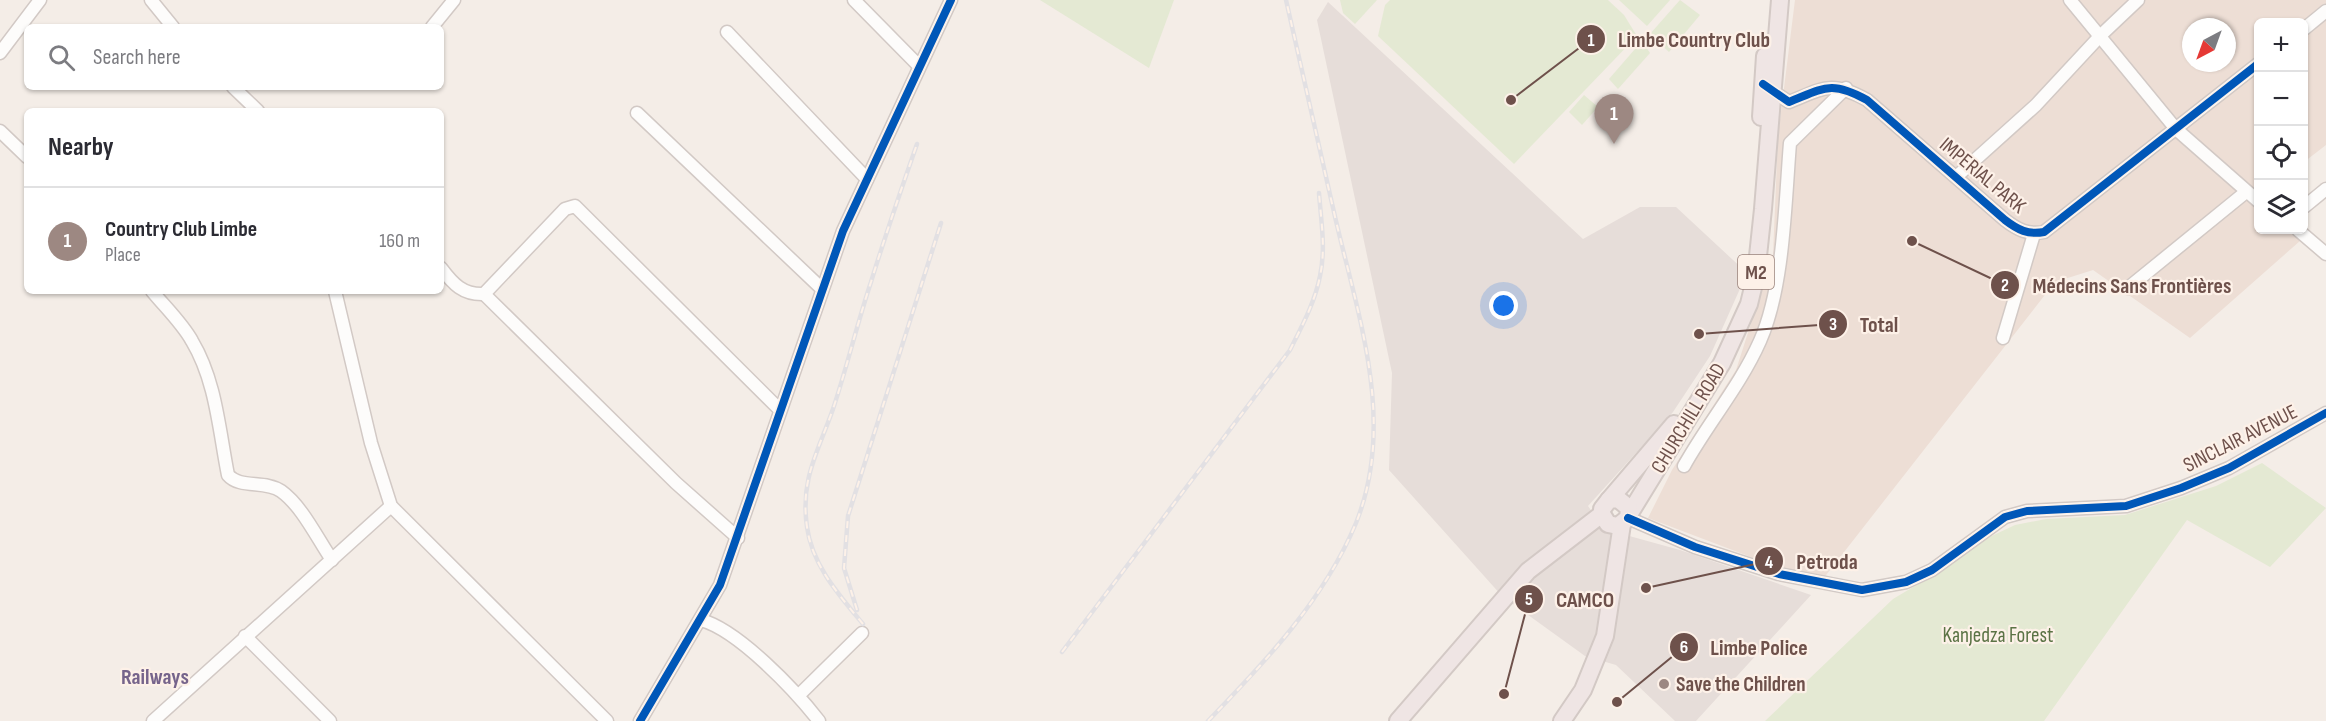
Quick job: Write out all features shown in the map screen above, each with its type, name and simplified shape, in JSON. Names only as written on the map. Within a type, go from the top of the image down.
[{"type":"highway","name":"CHURCHILL ROAD","points":[[1627,519],[1722,363],[1749,304],[1760,242],[1769,88],[1770,0]]},
{"type":"highway","name":"CHURCHILL ROAD","points":[[1398,721],[1528,571],[1605,507],[1675,423],[1706,379],[1731,330],[1748,273],[1780,0]]},
{"type":"highway","points":[[1623,500],[1627,519],[1608,524],[1605,507],[1623,500]]},
{"type":"highway","name":"M2","points":[[1562,721],[1583,690],[1605,636],[1627,519]]},
{"type":"street","points":[[0,53],[40,0]]},
{"type":"street","points":[[151,0],[171,24]]},
{"type":"street","points":[[434,24],[454,0]]},
{"type":"street","points":[[854,0],[919,66]]},
{"type":"street","points":[[640,721],[720,585],[738,538],[821,288],[867,178],[951,0]]},
{"type":"street","points":[[2070,0],[2176,129],[2254,198]]},
{"type":"street","points":[[1956,177],[2036,105],[2101,35],[2138,0]]},
{"type":"street","points":[[2308,26],[2326,11]]},
{"type":"street","points":[[728,32],[867,178]]},
{"type":"street","name":"IMPERIAL PARK","points":[[1846,88],[1867,100],[2005,220],[2025,232],[2034,234],[2044,232],[2254,68]]},
{"type":"street","points":[[1769,88],[1789,102],[1820,89],[1846,88]]},
{"type":"street","points":[[1684,466],[1704,429],[1733,390],[1760,340],[1769,314],[1780,255],[1790,143],[1846,88]]},
{"type":"street","points":[[236,90],[255,108]]},
{"type":"street","points":[[637,113],[821,288]]},
{"type":"street","points":[[0,131],[24,154]]},
{"type":"street","points":[[2308,204],[2326,189]]},
{"type":"street","points":[[2128,288],[2246,192]]},
{"type":"street","points":[[444,271],[462,291],[472,295],[484,294],[565,208],[575,206],[780,410]]},
{"type":"street","points":[[2003,338],[2034,234]]},
{"type":"street","points":[[2303,234],[2326,254]]},
{"type":"street","points":[[154,294],[191,339],[202,360],[209,378],[228,475],[236,481],[268,485],[279,490],[290,500],[332,560]]},
{"type":"street","points":[[336,294],[371,443],[391,506],[608,721]]},
{"type":"street","points":[[484,294],[676,483],[738,538]]},
{"type":"street","name":"SINCLAIR AVENUE","points":[[1627,519],[1685,543],[1735,560],[1789,576],[1862,590],[1906,582],[1932,570],[2005,517],[2027,511],[2126,506],[2181,488],[2229,468],[2326,413]]},
{"type":"street","points":[[153,721],[391,506]]},
{"type":"street","points":[[700,620],[725,631],[799,694],[819,721]]},
{"type":"street","points":[[799,694],[862,633]]},
{"type":"street","points":[[245,636],[330,721]]},
{"type":"shaded area","points":[[1795,0],[2326,0],[2326,145],[2308,159],[2308,18],[2254,18],[2254,234],[2294,234],[2300,241],[2190,338],[2093,270],[2055,282],[1823,579],[1772,565],[1648,518],[1672,470],[1736,370],[1773,255],[1778,136]]},
{"type":"shaded area","points":[[1328,2],[1583,239],[1640,207],[1676,207],[1747,273],[1710,356],[1673,412],[1588,506],[1604,529],[1680,550],[1811,595],[1696,721],[1675,721],[1616,665],[1585,656],[1502,596],[1389,470],[1392,373],[1317,20]]},
{"type":"green space","points":[[1040,0],[1174,0],[1149,68]]},
{"type":"green space","points":[[1340,0],[1377,0],[1355,24],[1343,13]]},
{"type":"green space","points":[[1390,0],[1608,0],[1624,15],[1637,36],[1514,164],[1378,36],[1385,5]]},
{"type":"green space","points":[[1619,0],[1670,0],[1647,26]]},
{"type":"green space","points":[[1680,0],[1700,15],[1669,52],[1650,34]]},
{"type":"green space","points":[[1642,41],[1650,53],[1618,89],[1609,79]]},
{"type":"green space","points":[[1584,95],[1598,107],[1582,125],[1569,112]]},
{"type":"green space","name":"Kanjedza Forest","points":[[2262,463],[2326,508],[2270,567],[2187,520],[2044,721],[1765,721],[1893,599],[1940,571],[1979,542],[2015,525],[2046,519],[2125,515],[2216,486]]},
{"type":"railway","points":[[1208,721],[1291,629],[1327,578],[1356,523],[1368,485],[1373,447],[1370,371],[1363,333],[1286,0]]},
{"type":"railway","points":[[863,624],[828,579],[814,554],[807,527],[806,494],[812,466],[833,409],[876,265],[917,144]]},
{"type":"railway","points":[[1062,652],[1290,350],[1311,305],[1322,266],[1323,245],[1319,193]]},
{"type":"railway","points":[[857,610],[844,568],[848,516],[941,223]]},
{"type":"cycle path","points":[[640,721],[720,585],[843,231],[951,0]]},
{"type":"cycle path","points":[[1763,84],[1789,102],[1828,88],[1845,90],[1867,100],[2005,220],[2023,231],[2038,233],[2044,232],[2254,67]]},
{"type":"cycle path","points":[[1628,518],[1695,547],[1779,574],[1862,590],[1906,582],[1932,570],[2005,517],[2027,511],[2126,506],[2181,488],[2229,468],[2326,413]]},
{"type":"place","name":"Limbe Country Club","points":[[1511,100]]},
{"type":"place","name":"Country Club Limbe","points":[[1614,144]]},
{"type":"place","name":"Médecins Sans Frontières","points":[[1912,241]]},
{"type":"place","name":"Total","points":[[1699,334]]},
{"type":"place","name":"Petroda","points":[[1646,588]]},
{"type":"place","name":"Save the Children","points":[[1664,684]]},
{"type":"place","name":"CAMCO","points":[[1504,694]]},
{"type":"place","name":"Limbe Police","points":[[1617,702]]},
{"type":"district","name":"Railways","points":[[155,676]]}]
